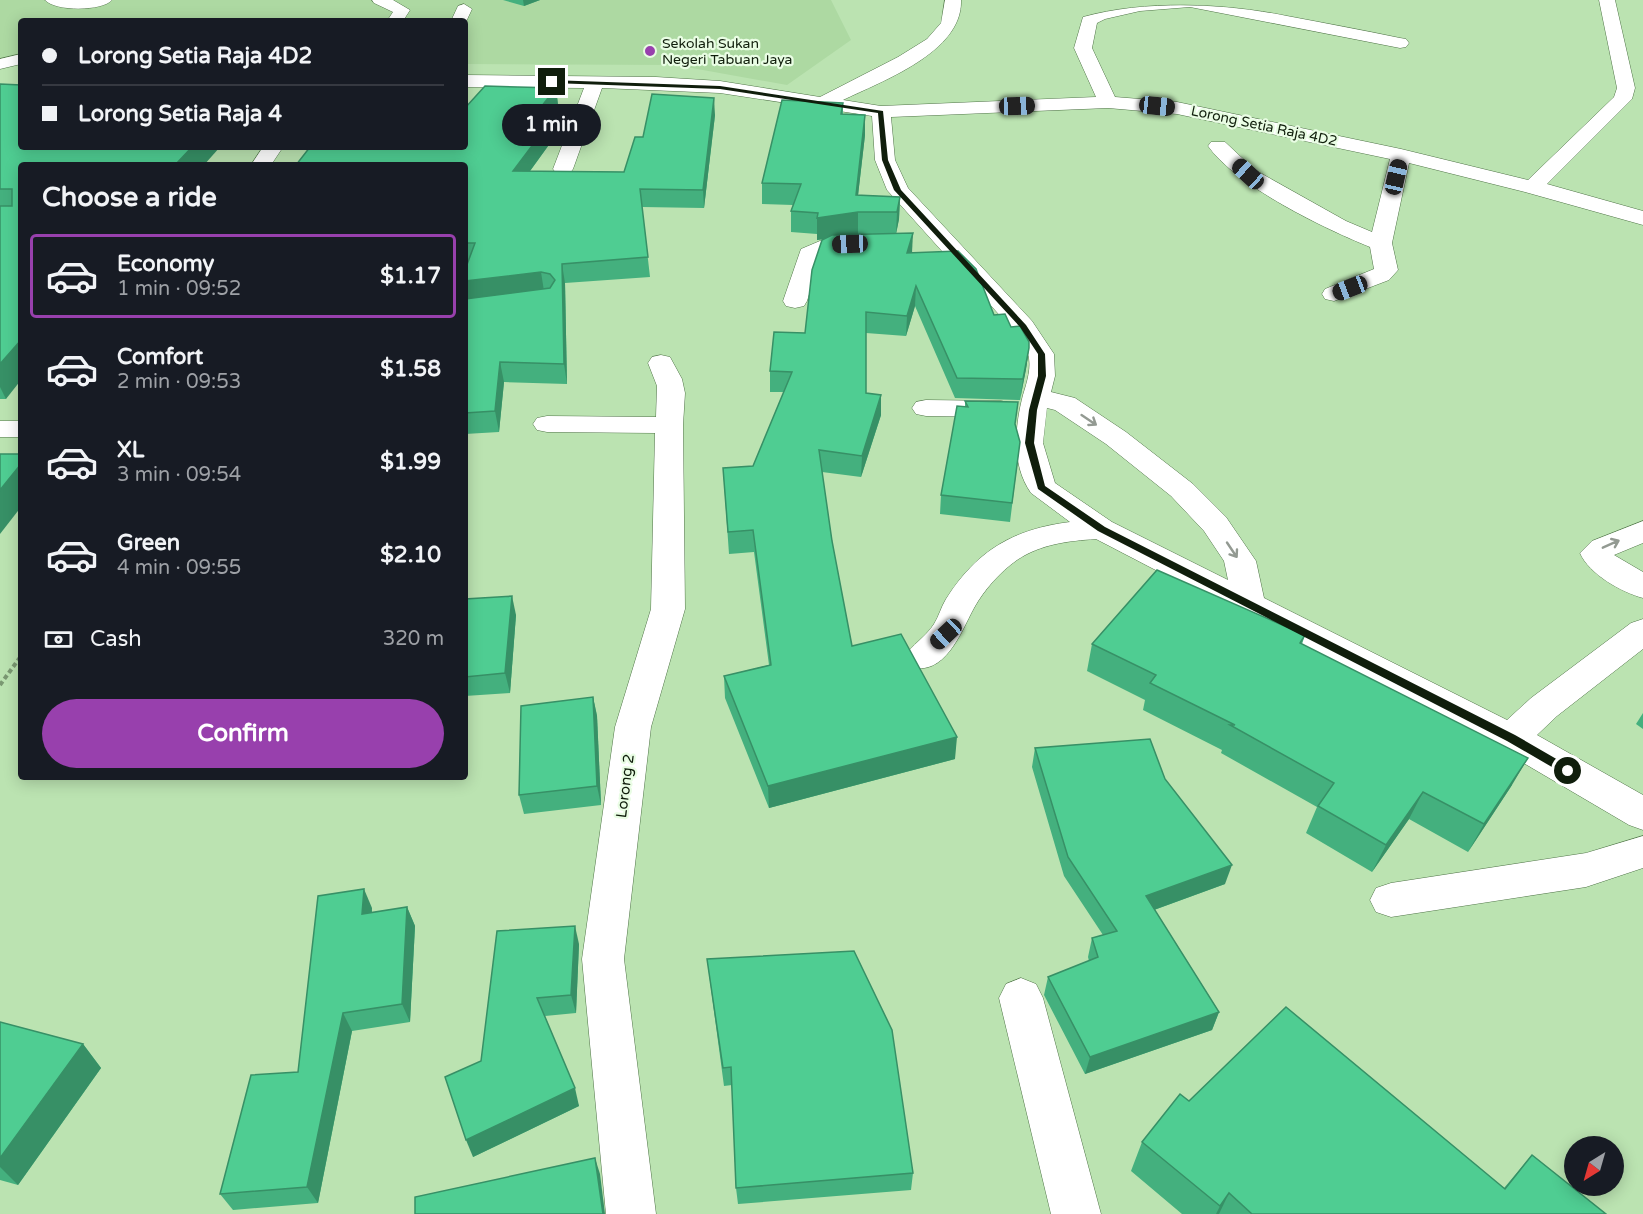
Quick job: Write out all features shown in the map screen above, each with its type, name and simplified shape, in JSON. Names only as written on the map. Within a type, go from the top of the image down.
[{"type":"street","points":[[53,0],[74,5],[104,0]]},
{"type":"street","points":[[380,0],[402,10],[397,18]]},
{"type":"street","points":[[823,103],[918,52],[941,36],[954,10],[953,0]]},
{"type":"street","points":[[1532,187],[1623,99],[1626,88],[1607,0]]},
{"type":"street","points":[[1108,102],[1083,48],[1089,21],[1100,15],[1140,6],[1190,2],[1400,43]]},
{"type":"street","points":[[1301,24],[1312,8]]},
{"type":"street","points":[[0,64],[18,60]]},
{"type":"street","points":[[0,76],[18,76]]},
{"type":"street","name":"Lorong Setia Raja 4D2","points":[[468,81],[596,82],[720,87],[881,112],[1108,102],[1177,108],[1401,155],[1532,187],[1643,218]]},
{"type":"street","points":[[563,169],[596,82]]},
{"type":"street","points":[[881,112],[885,160],[898,190],[933,243],[1023,326],[1041,354],[1042,376],[1029,443],[1041,487],[1101,529],[1511,738],[1643,814]]},
{"type":"street","points":[[1218,146],[1248,174],[1338,226],[1381,243]]},
{"type":"street","points":[[1334,294],[1380,275],[1386,270],[1381,243],[1401,155]]},
{"type":"street","points":[[795,301],[809,254],[827,245],[886,243]]},
{"type":"street","name":"Lorong 2","points":[[631,1214],[603,959],[633,727],[668,609],[669,425],[672,407],[671,380],[661,363]]},
{"type":"street","points":[[926,408],[1035,403],[1065,404],[1116,438],[1182,490],[1215,524],[1240,561],[1249,603]]},
{"type":"street","points":[[547,424],[669,425]]},
{"type":"street","points":[[0,429],[18,429]]},
{"type":"street","points":[[921,658],[946,634],[960,604],[988,566],[1027,539],[1064,530],[1101,529]]},
{"type":"street","points":[[1643,531],[1596,553],[1599,560],[1643,587]]},
{"type":"street","points":[[1511,738],[1545,707],[1643,631]]},
{"type":"street","points":[[1390,900],[1586,870],[1643,852]]},
{"type":"street","points":[[1021,998],[1076,1214]]},
{"type":"path","points":[[0,685],[18,660]]},
{"type":"shaded area","name":"Sekolah Sukan Negeri Tabuan Jaya","points":[[0,0],[831,0],[851,40],[787,85],[675,65],[468,64],[468,18],[18,18],[18,63],[0,62]]},
{"type":"building","points":[[0,84],[18,85],[18,150],[189,150],[178,162],[18,162],[18,343],[0,364],[0,206],[12,206],[12,189],[0,189]]},
{"type":"building","points":[[485,86],[556,88],[534,116],[553,118],[513,171],[624,172],[635,137],[643,137],[652,94],[714,98],[703,190],[640,189],[648,257],[562,264],[564,364],[500,362],[495,411],[468,413],[468,299],[550,288],[555,280],[550,274],[541,272],[468,281],[468,262],[475,243],[468,243],[468,162],[298,162],[308,150],[468,150],[468,105]]},
{"type":"building","points":[[782,100],[843,103],[841,114],[865,115],[856,195],[900,197],[897,212],[858,212],[817,218],[818,213],[791,211],[801,184],[762,183]]},
{"type":"building","points":[[913,233],[907,253],[958,251],[976,269],[994,315],[1005,314],[1011,327],[1020,326],[1029,342],[1023,379],[957,378],[916,286],[907,316],[866,312],[866,393],[881,395],[862,456],[819,450],[832,541],[852,646],[901,634],[957,737],[768,786],[724,676],[771,665],[753,530],[728,532],[723,468],[753,466],[792,372],[770,371],[774,332],[805,333],[812,270],[822,240],[832,235]]},
{"type":"building","points":[[965,401],[1018,402],[1015,424],[1020,442],[1012,503],[941,495],[957,406],[968,407]]},
{"type":"building","points":[[0,454],[18,454],[18,468],[0,490]]},
{"type":"building","points":[[1157,570],[1305,635],[1300,643],[1528,758],[1484,824],[1423,792],[1386,845],[1318,806],[1334,783],[1230,725],[1235,725],[1150,683],[1156,675],[1092,644]]},
{"type":"building","points":[[512,596],[505,673],[468,677],[468,599]]},
{"type":"building","points":[[593,697],[597,786],[519,795],[521,706]]},
{"type":"building","points":[[1150,739],[1165,779],[1232,865],[1146,896],[1219,1012],[1090,1057],[1048,977],[1098,957],[1092,938],[1117,931],[1068,857],[1035,748]]},
{"type":"building","points":[[364,889],[362,914],[407,907],[402,1004],[343,1013],[307,1187],[220,1194],[251,1075],[298,1072],[318,896]]},
{"type":"building","points":[[575,926],[571,995],[537,998],[575,1088],[466,1140],[445,1077],[481,1061],[497,931]]},
{"type":"building","points":[[854,951],[892,1030],[913,1173],[736,1188],[731,1067],[723,1068],[707,959]]},
{"type":"building","points":[[1286,1007],[1505,1189],[1532,1155],[1564,1181],[1564,1196],[1583,1196],[1606,1214],[1252,1214],[1229,1193],[1220,1206],[1142,1142],[1180,1094],[1189,1101]]},
{"type":"building","points":[[0,1022],[83,1044],[0,1158]]},
{"type":"building","points":[[595,1158],[603,1214],[415,1214],[415,1197]]},
{"type":"place","name":"Sekolah Sukan Negeri Tabuan Jaya","points":[[650,51]]},
{"type":"route","points":[[552,82],[656,83],[720,87],[881,112],[885,160],[898,190],[1023,326],[1041,354],[1042,376],[1033,410],[1029,443],[1041,487],[1101,529],[1511,738],[1568,771]]}]
